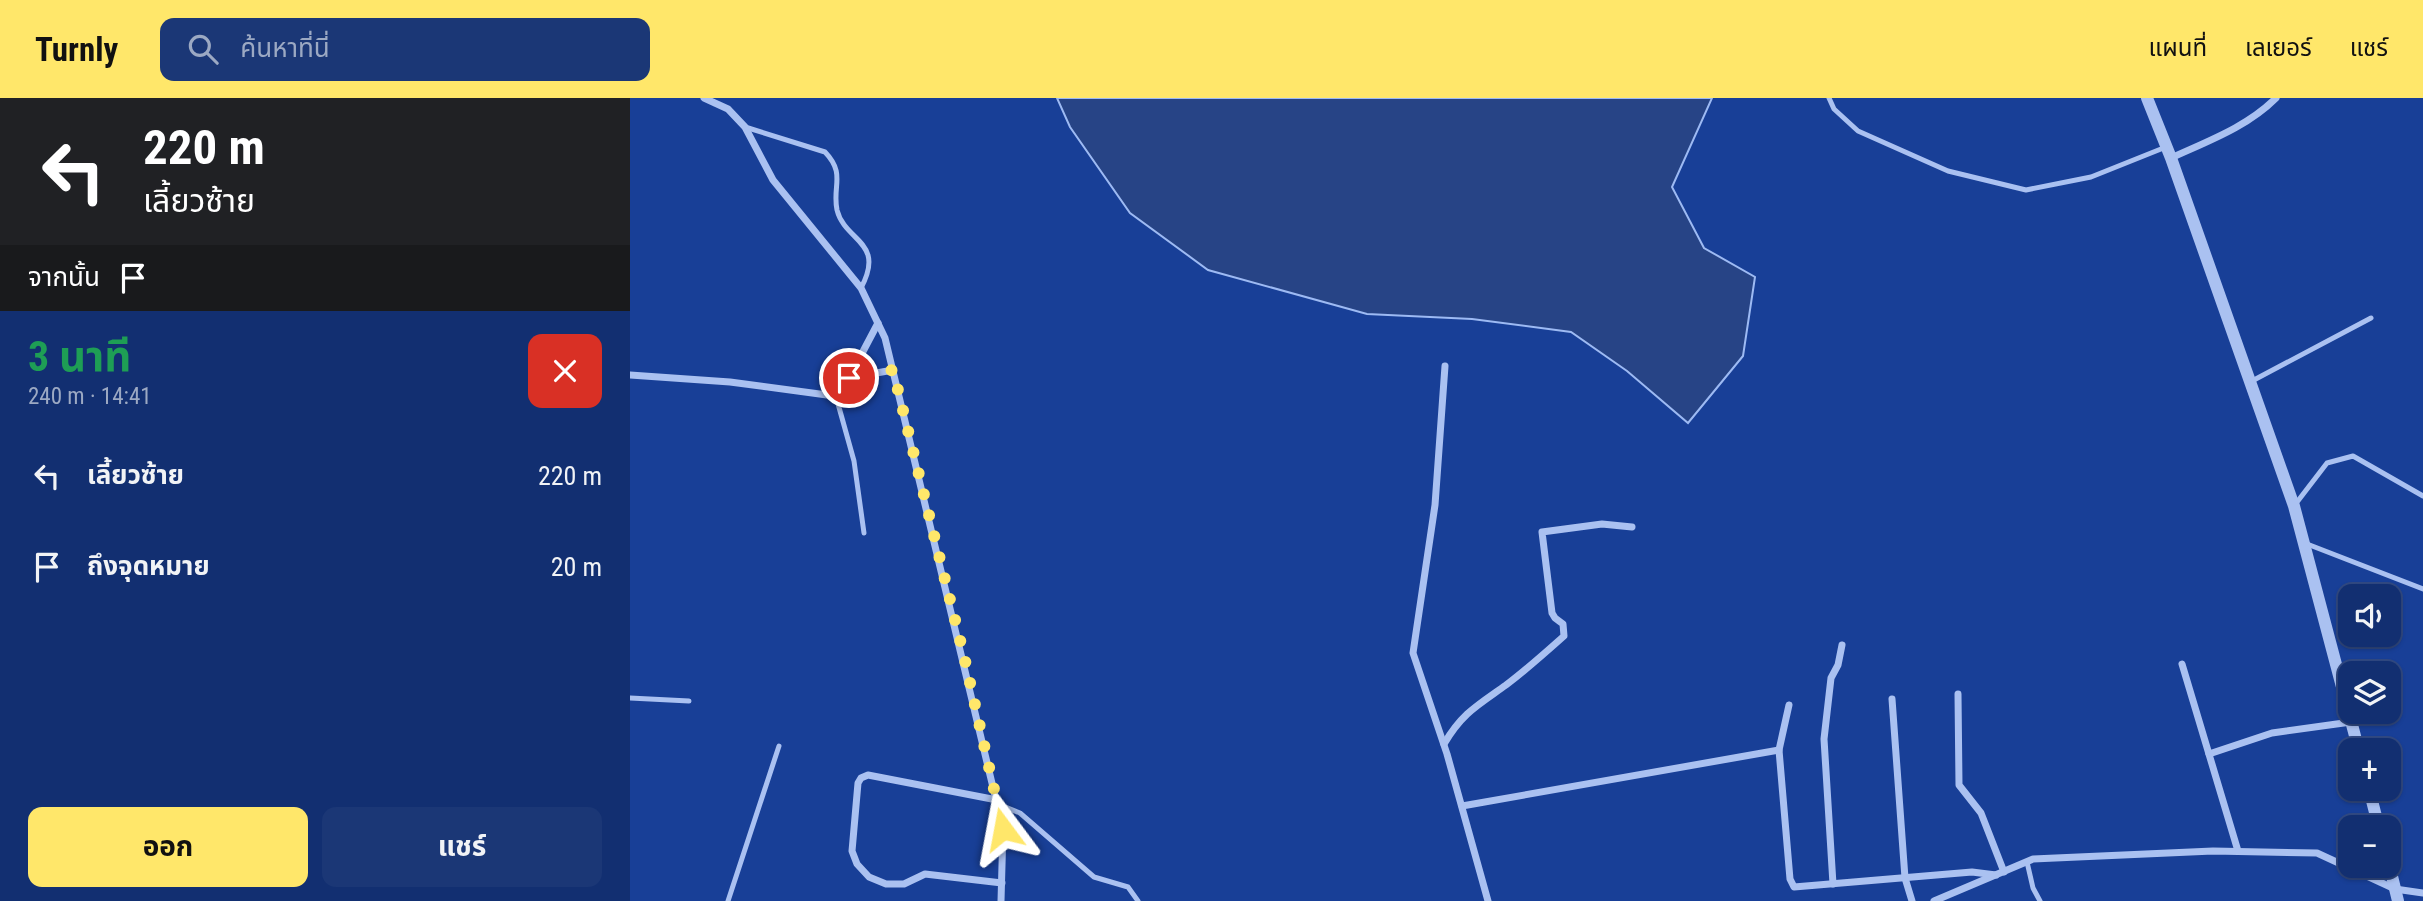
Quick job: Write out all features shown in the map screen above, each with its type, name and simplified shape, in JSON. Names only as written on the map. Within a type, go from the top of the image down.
[{"type":"street","points":[[704,98],[728,109],[745,127],[773,180],[860,288],[885,338],[1003,829],[1001,901]]},
{"type":"street","points":[[2147,98],[2252,381],[2294,506],[2338,672]]},
{"type":"street","points":[[2169,153],[2229,132],[2263,111],[2276,98]]},
{"type":"street","points":[[630,375],[730,382],[827,395],[835,393],[845,385],[878,323]]},
{"type":"street","points":[[1445,366],[1435,505],[1413,653],[1444,744],[1488,901]]},
{"type":"street","points":[[849,378],[893,370]]},
{"type":"street","points":[[1444,744],[1454,727],[1473,706],[1505,685],[1564,636],[1563,624],[1552,613],[1542,531],[1602,524],[1632,527]]},
{"type":"street","points":[[1833,884],[1824,739],[1831,678],[1838,665],[1842,645]]},
{"type":"street","points":[[2182,664],[2238,851]]},
{"type":"street","points":[[1958,694],[1959,785],[1981,813],[2000,873]]},
{"type":"street","points":[[1892,699],[1905,878],[1912,901]]},
{"type":"street","points":[[1790,705],[1779,750],[1790,879],[1794,887],[1972,872],[2000,873]]},
{"type":"street","points":[[2209,754],[2272,733],[2338,724]]},
{"type":"street","points":[[1462,806],[1779,750]]},
{"type":"street","points":[[997,802],[868,775],[858,783],[852,851],[860,869],[869,877],[886,884],[904,884],[925,874],[1002,883]]},
{"type":"street","points":[[1934,901],[2033,859],[2238,851],[2317,853],[2397,895],[2423,893]]},
{"type":"street","points":[[2393,878],[2397,895]]},
{"type":"lane","points":[[1829,98],[1834,109],[1858,131],[1948,171],[2026,190],[2091,177],[2169,153]]},
{"type":"lane","points":[[745,127],[825,152],[835,162],[838,172],[838,212],[865,247],[869,262],[868,274],[860,288]]},
{"type":"lane","points":[[2252,381],[2371,318]]},
{"type":"lane","points":[[835,393],[854,461],[864,533]]},
{"type":"lane","points":[[2294,506],[2327,463],[2353,456],[2423,496]]},
{"type":"lane","points":[[2304,543],[2423,587]]},
{"type":"lane","points":[[630,698],[689,701]]},
{"type":"lane","points":[[728,901],[779,746]]},
{"type":"lane","points":[[997,802],[1020,813],[1094,877],[1128,887],[1138,901]]},
{"type":"lane","points":[[2027,862],[2033,888],[2040,901]]},
{"type":"water","points":[[1057,98],[1712,98],[1672,187],[1704,248],[1755,277],[1743,356],[1688,423],[1627,371],[1571,332],[1472,319],[1367,314],[1208,270],[1130,213],[1070,127]]},
{"type":"route","points":[[849,378],[893,370],[964,656],[1003,829]]}]
